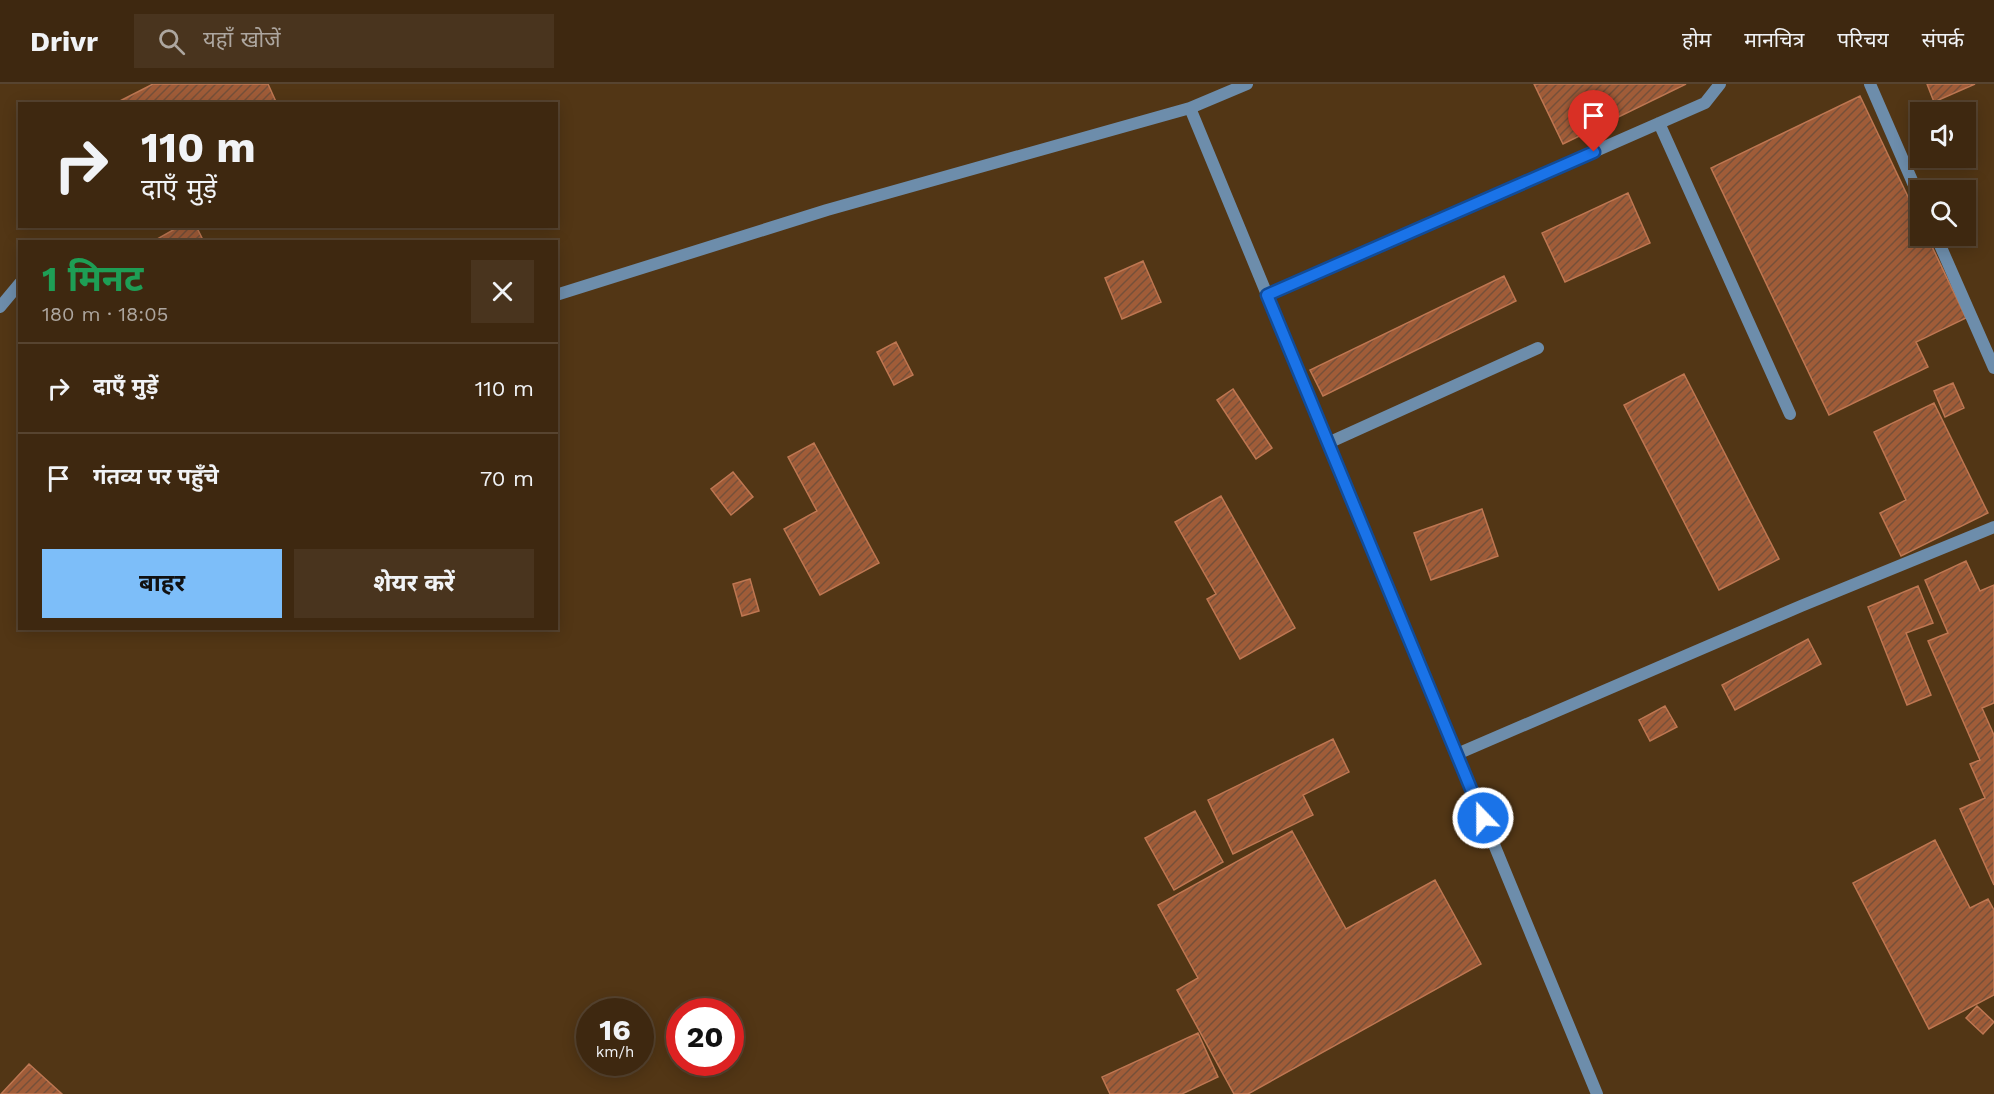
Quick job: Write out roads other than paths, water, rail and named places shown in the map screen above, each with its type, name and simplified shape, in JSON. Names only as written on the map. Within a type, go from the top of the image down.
[{"type":"lane","points":[[558,294],[827,210],[1190,108],[1247,84]]},
{"type":"lane","points":[[1267,295],[1705,103],[1720,84]]},
{"type":"lane","points":[[1870,84],[1912,180]]},
{"type":"lane","points":[[1190,108],[1597,1094]]},
{"type":"lane","points":[[1659,123],[1790,414]]},
{"type":"lane","points":[[1940,246],[1994,368]]},
{"type":"lane","points":[[0,307],[18,285]]},
{"type":"lane","points":[[1328,443],[1538,348]]},
{"type":"lane","points":[[1457,754],[1801,606],[1994,527]]}]
